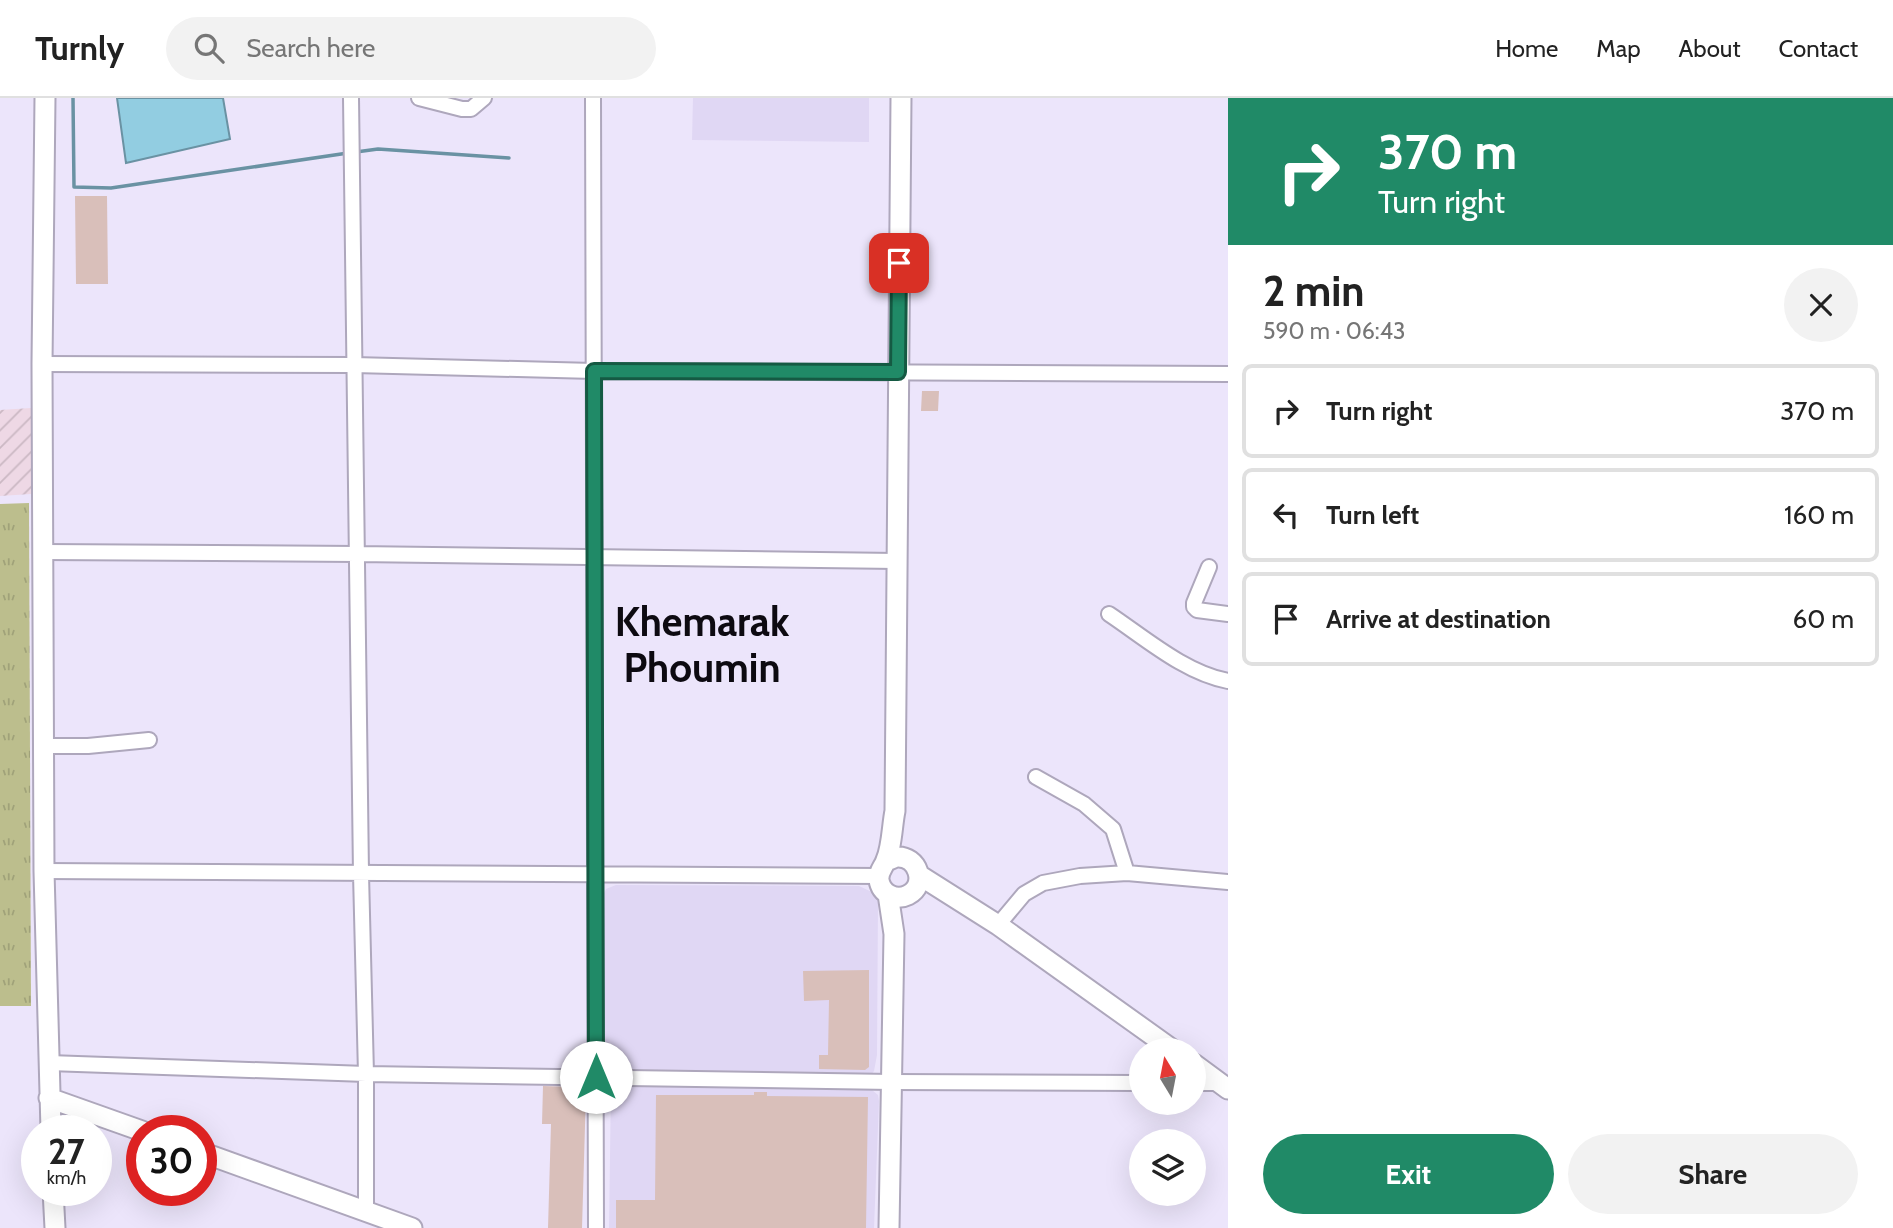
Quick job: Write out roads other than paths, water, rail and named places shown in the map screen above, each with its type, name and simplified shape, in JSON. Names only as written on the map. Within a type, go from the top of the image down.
[{"type":"street","points":[[45,98],[42,363],[44,871],[50,1115]]},
{"type":"street","points":[[351,98],[366,1210]]},
{"type":"street","points":[[419,98],[462,109],[471,109],[484,98]]},
{"type":"street","points":[[593,98],[596,1228]]},
{"type":"street","points":[[889,1228],[894,934],[900,879],[895,811],[901,98]]},
{"type":"street","points":[[42,363],[354,365],[594,371],[1228,374]]},
{"type":"street","points":[[43,552],[897,561]]},
{"type":"street","points":[[1209,567],[1194,607],[1197,610],[1228,614]]},
{"type":"street","points":[[1109,614],[1185,665],[1218,680],[1228,681]]},
{"type":"street","points":[[44,746],[88,746],[149,740]]},
{"type":"street","points":[[1036,777],[1084,804],[1113,829],[1127,873]]},
{"type":"street","points":[[44,871],[900,879],[942,888],[1156,1038]]},
{"type":"street","points":[[998,925],[1024,894],[1043,883],[1080,876],[1127,873],[1228,882]]},
{"type":"street","points":[[49,1063],[366,1074],[1129,1083]]},
{"type":"street","points":[[1206,1073],[1224,1086]]},
{"type":"street","points":[[1206,1084],[1224,1086]]},
{"type":"street","points":[[49,1098],[126,1125]]},
{"type":"street","points":[[217,1158],[412,1228]]},
{"type":"street","points":[[54,1206],[55,1228]]},
{"type":"water","points":[[117,98],[223,98],[230,139],[126,163]]},
{"type":"waterway","points":[[73,98],[74,187],[111,188],[348,153]]},
{"type":"waterway","points":[[356,152],[378,149],[509,158]]},
{"type":"district","name":"Khemarak Phoumin","points":[[702,645]]}]
